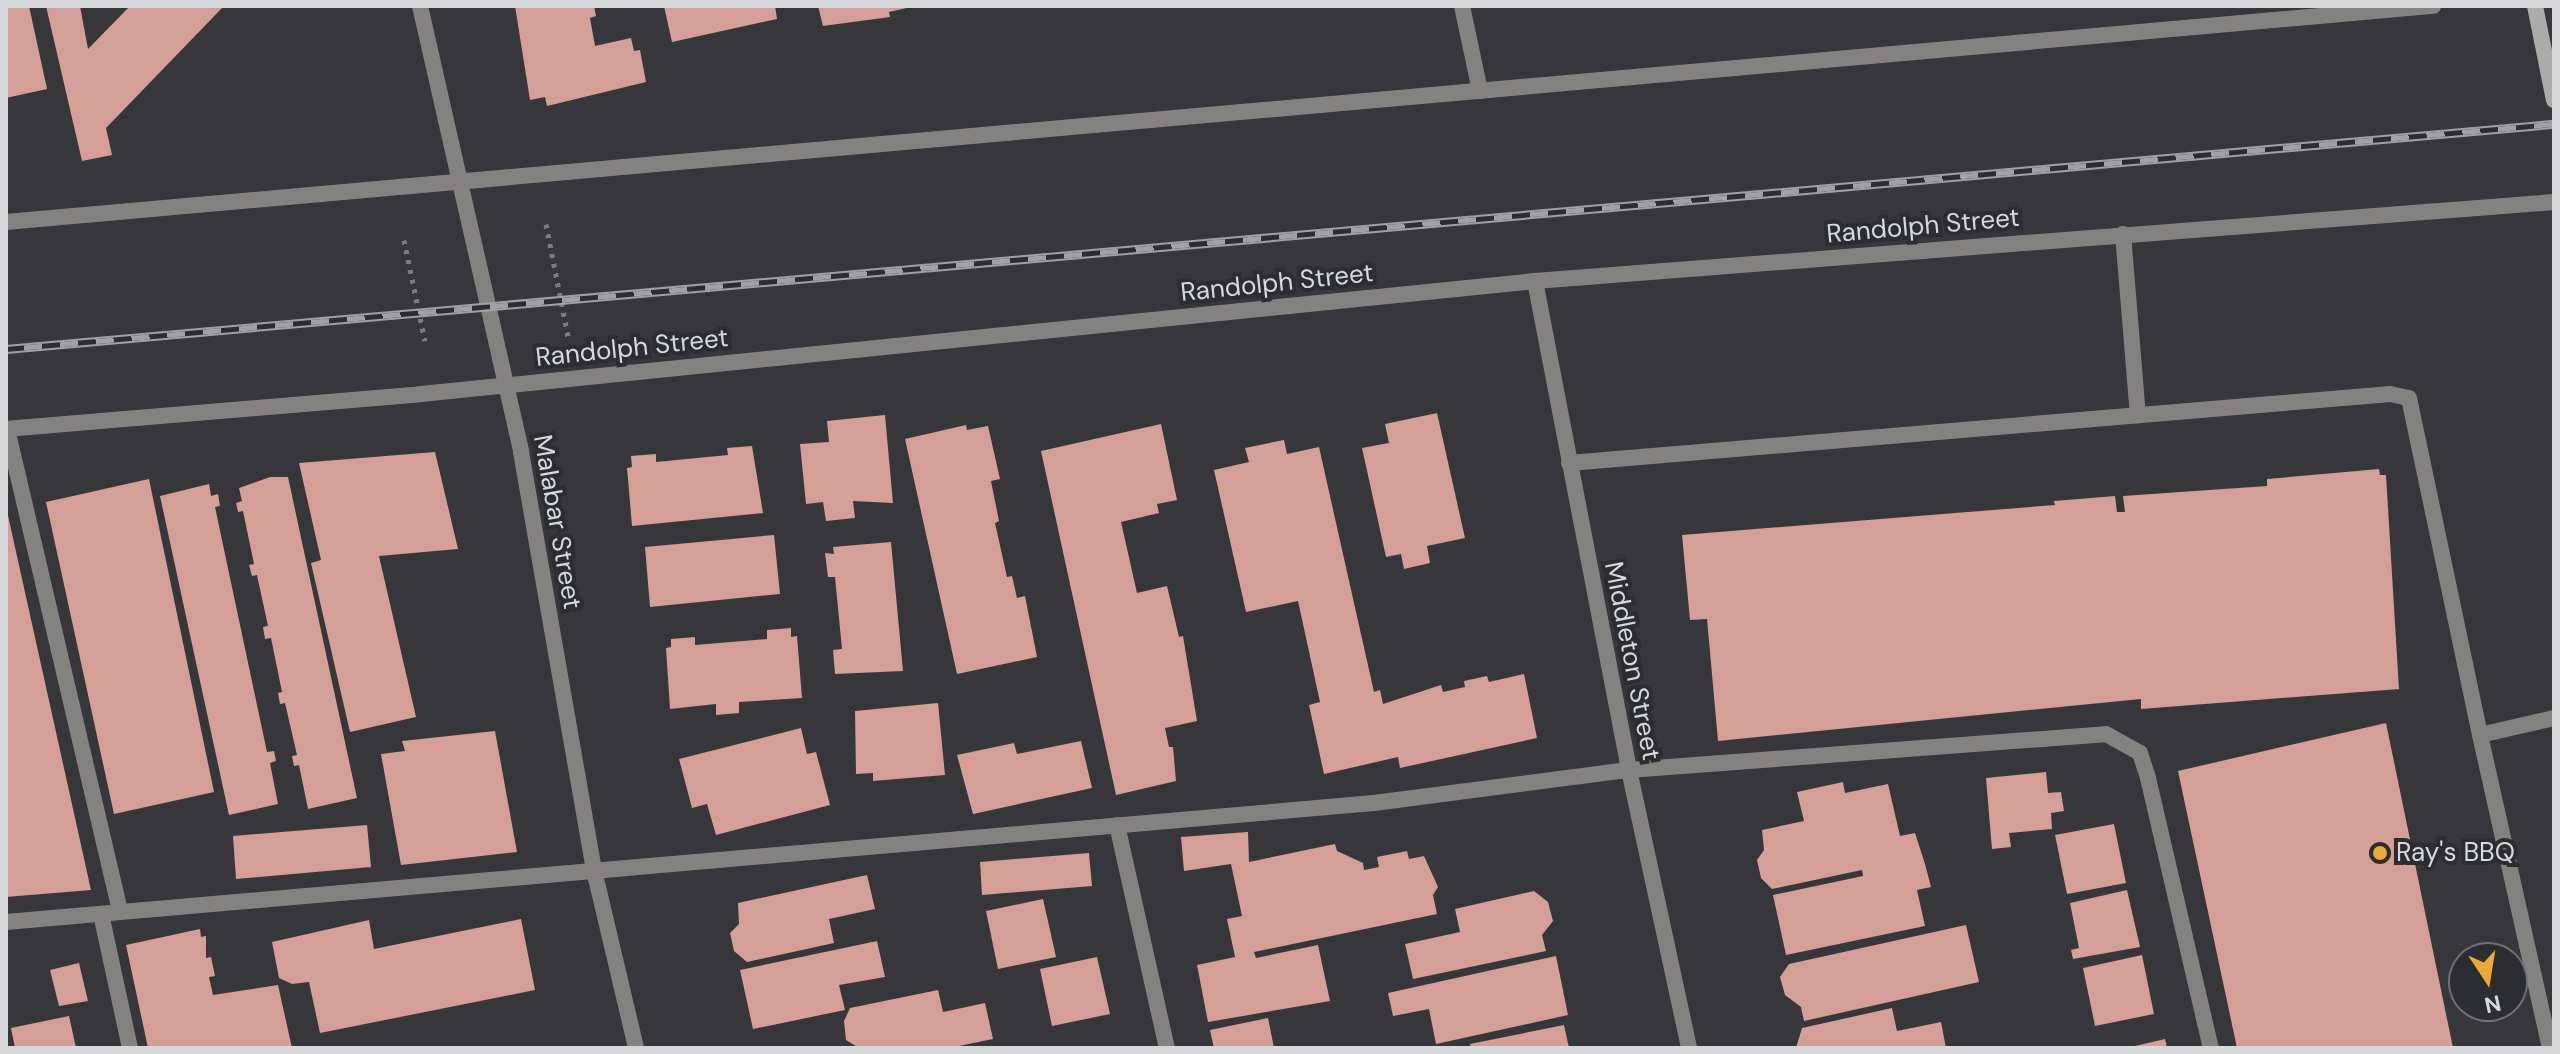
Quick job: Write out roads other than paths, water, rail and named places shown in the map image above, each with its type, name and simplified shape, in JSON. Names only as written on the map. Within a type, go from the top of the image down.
[{"type":"main road","points":[[2535,6],[2554,100]]},
{"type":"street","name":"Malabar Street","points":[[420,6],[505,385],[594,870],[636,1048]]},
{"type":"street","points":[[1462,6],[1480,91]]},
{"type":"street","points":[[6,222],[2433,6]]},
{"type":"street","name":"Randolph Street","points":[[6,429],[505,385],[1535,281],[2554,202]]},
{"type":"street","points":[[2123,234],[2138,415]]},
{"type":"street","name":"Middleton Street","points":[[1535,281],[1629,770],[1689,1048]]},
{"type":"street","points":[[1569,463],[2390,394],[2409,398],[2550,1048]]},
{"type":"street","points":[[6,429],[120,912]]},
{"type":"street","points":[[2480,735],[2554,718]]},
{"type":"street","points":[[6,922],[1374,803],[1629,770],[2106,734],[2140,753],[2211,1048]]},
{"type":"street","points":[[1117,825],[1167,1048]]},
{"type":"street","points":[[101,914],[130,1048]]},
{"type":"railway","points":[[6,349],[2554,124]]},
{"type":"place","name":"Ray's BBQ","points":[[2380,853]]}]
